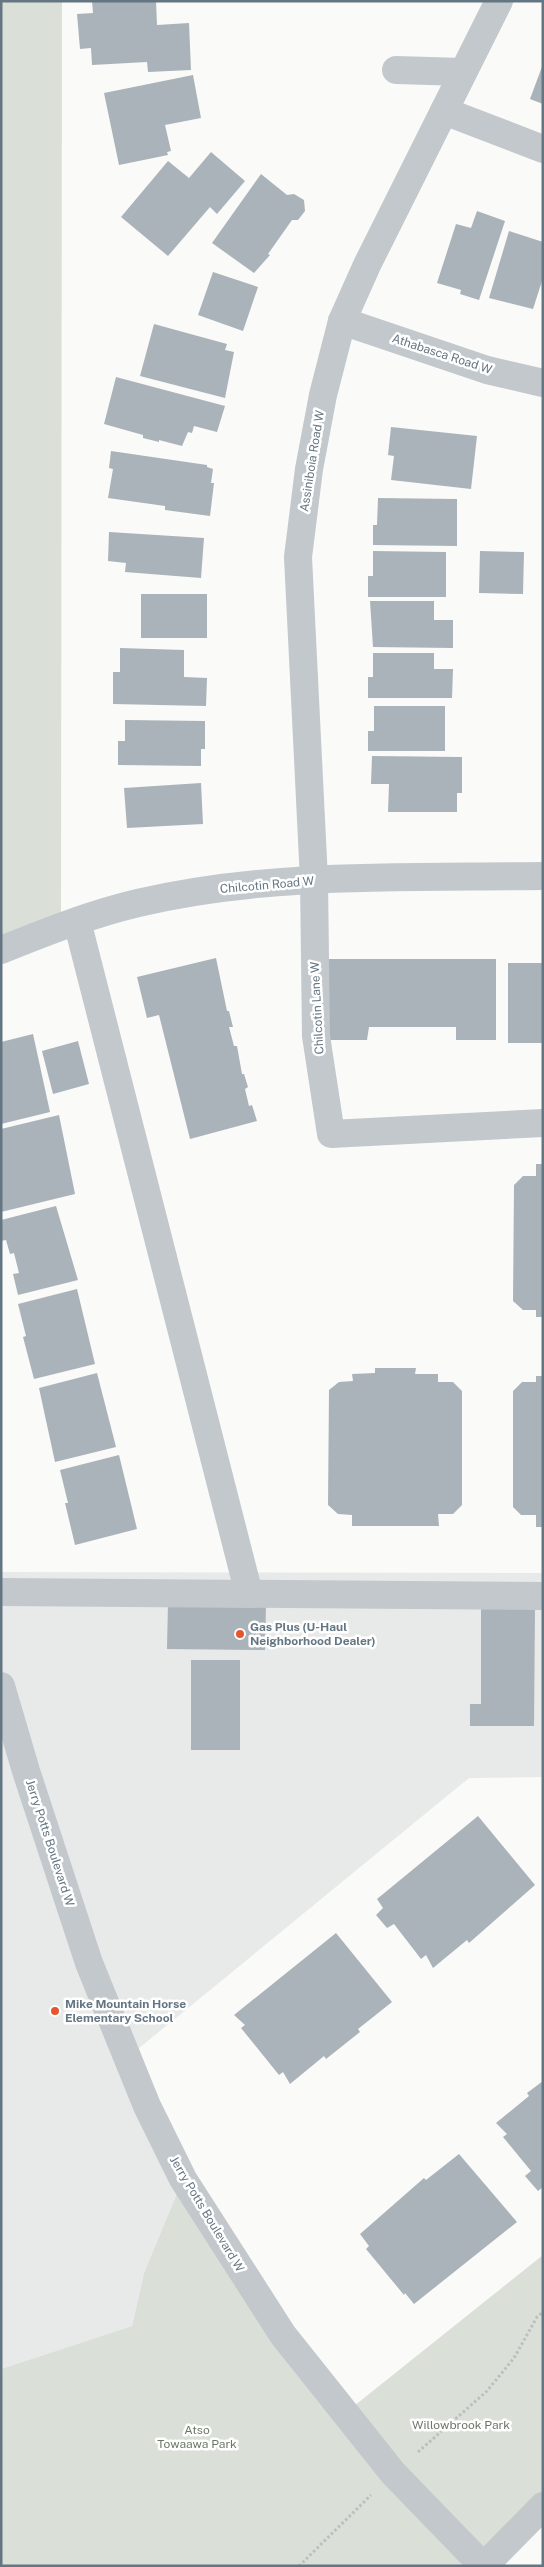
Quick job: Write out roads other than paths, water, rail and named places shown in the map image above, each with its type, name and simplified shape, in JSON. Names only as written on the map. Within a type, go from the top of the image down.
[{"type":"street","name":"Assiniboia Road W","points":[[314,880],[298,557],[309,468],[323,395],[342,321],[367,265],[499,1]]},
{"type":"street","points":[[396,70],[464,72]]},
{"type":"street","points":[[444,110],[543,149]]},
{"type":"street","name":"Athabasca Road W","points":[[342,321],[487,370],[543,383]]},
{"type":"street","name":"Chilcotin Road W","points":[[1,950],[77,921],[137,903],[205,890],[314,880],[543,876]]},
{"type":"street","name":"Chilcotin Lane W","points":[[314,880],[316,1036],[331,1134],[543,1124]]},
{"type":"street","points":[[77,921],[249,1594]]},
{"type":"street","points":[[1,1592],[543,1596]]},
{"type":"street","name":"Jerry Potts Boulevard W","points":[[1,1686],[26,1770],[89,1963],[147,2106],[183,2179],[283,2335],[393,2473],[483,2566]]},
{"type":"street","points":[[483,2566],[543,2506]]},
{"type":"place","name":"Gas Plus (U-Haul Neighborhood Dealer)","points":[[240,1634]]},
{"type":"place","name":"Mike Mountain Horse Elementary School","points":[[55,2011]]},
{"type":"park label","name":"Willowbrook Park","points":[[461,2425]]},
{"type":"park label","name":"Atso Towaawa Park","points":[[197,2437]]}]
